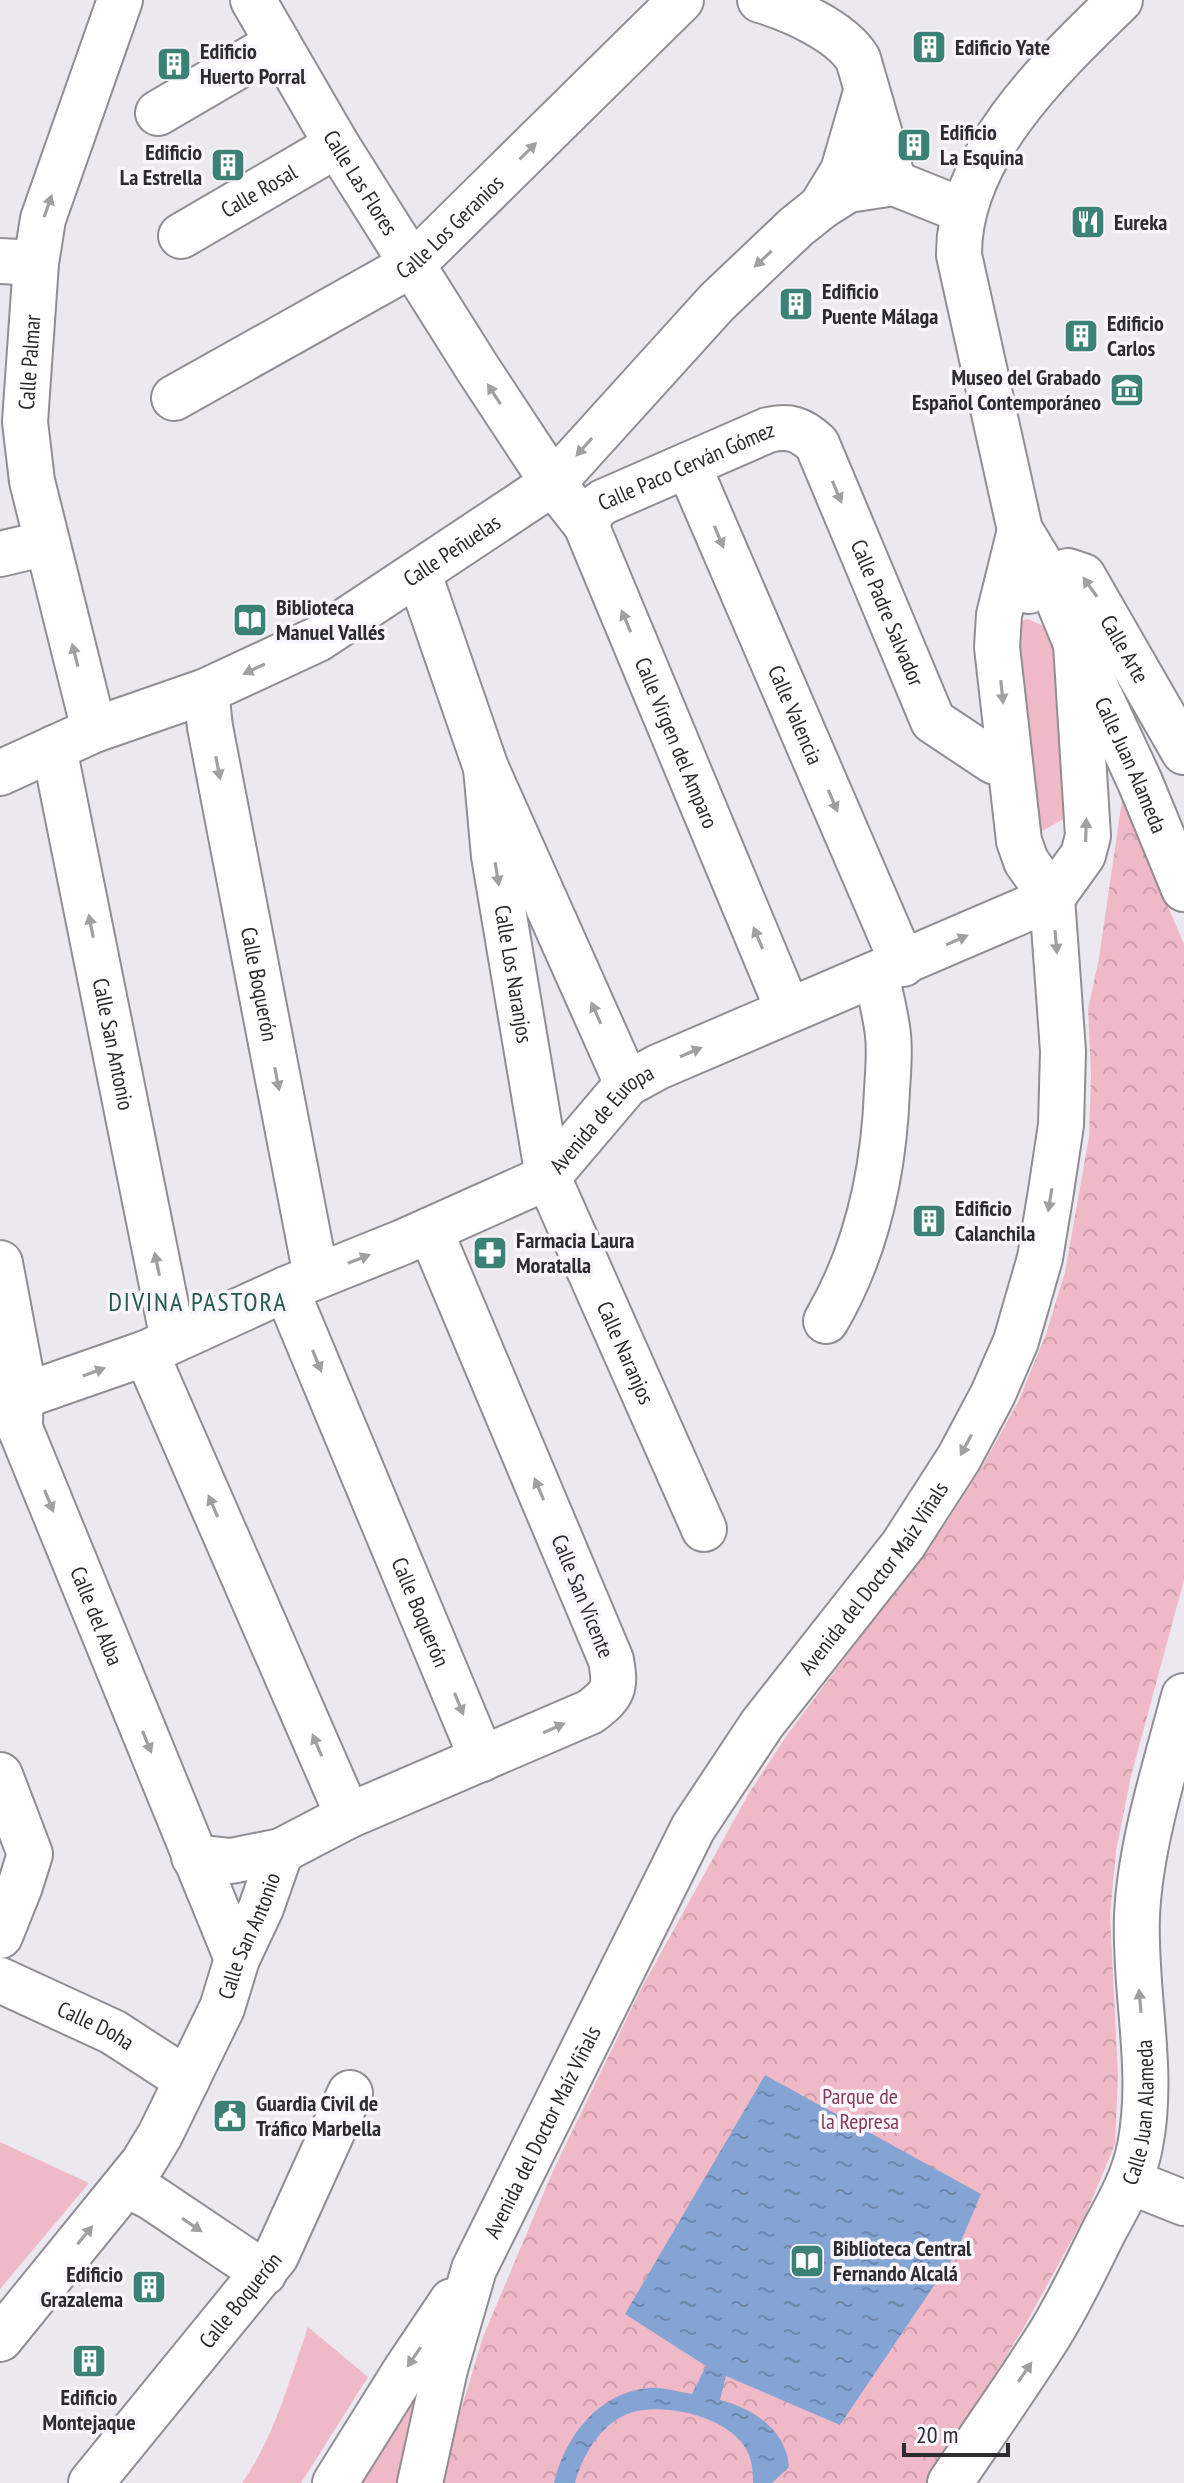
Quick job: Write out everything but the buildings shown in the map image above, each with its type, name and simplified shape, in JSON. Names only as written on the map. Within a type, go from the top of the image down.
[{"type":"street","name":"Calle Palmar","points":[[94,730],[27,461],[18,262],[43,219],[120,0]]},
{"type":"street","name":"Calle Las Flores","points":[[253,0],[337,145],[553,483]]},
{"type":"street","name":"Calle Los Geranios","points":[[174,398],[413,264],[681,0]]},
{"type":"street","points":[[760,0],[810,20],[851,47],[858,59],[894,183],[964,211]]},
{"type":"street","points":[[1076,644],[1088,836],[1083,855],[1052,898],[1026,861],[1019,841],[997,647],[999,615],[1020,530],[964,286],[958,234],[964,211],[991,149],[1016,111],[1075,44],[1120,0]]},
{"type":"street","points":[[158,113],[278,43]]},
{"type":"street","name":"Calle Peñuelas","points":[[821,207],[843,171],[866,92]]},
{"type":"street","name":"Calle Rosal","points":[[181,236],[337,145]]},
{"type":"street","name":"Calle Peñuelas","points":[[0,773],[94,730],[206,691],[318,639],[419,574],[553,483],[717,302],[821,207],[848,190],[894,183]]},
{"type":"street","name":"Calle Paco Cerván Gómez","points":[[586,525],[594,509],[603,502],[768,430],[784,426],[797,429]]},
{"type":"street","name":"Calle Padre Salvador","points":[[797,429],[817,444],[933,721],[993,761],[1010,767]]},
{"type":"street","name":"Calle Valencia","points":[[688,465],[890,969],[885,1138],[877,1186],[856,1260],[842,1295],[826,1321]]},
{"type":"street","name":"Calle Virgen del Amparo","points":[[553,483],[586,525],[788,1010]]},
{"type":"street","name":"Calle Juan Alameda","points":[[1020,530],[1049,578],[1184,889]]},
{"type":"street","points":[[0,554],[47,543]]},
{"type":"street","name":"Calle Arte","points":[[1049,578],[1068,571],[1083,576],[1184,752]]},
{"type":"street","name":"Calle Los Naranjos","points":[[419,574],[486,768],[627,1084]]},
{"type":"street","points":[[999,615],[1049,578]]},
{"type":"street","name":"Calle Boquerón","points":[[206,691],[301,1283],[482,1759]]},
{"type":"street","name":"Calle San Antonio","points":[[54,748],[160,1347],[348,1816],[281,1851],[231,1861],[194,1857]]},
{"type":"street","name":"Calle Los Naranjos","points":[[486,768],[494,856],[548,1177]]},
{"type":"street","name":"Avenida de Europa","points":[[12,1401],[160,1347],[548,1177],[627,1084],[658,1067],[788,1010],[1052,898]]},
{"type":"street","name":"Avenida del Doctor Maíz Viñals","points":[[420,2483],[445,2369],[474,2269],[693,1828],[762,1724],[903,1545],[959,1458],[993,1394],[1016,1341],[1040,1258],[1061,1125],[1063,1051],[1052,898]]},
{"type":"street","name":"Calle Naranjos","points":[[548,1177],[704,1529]]},
{"type":"street","name":"Calle San Vicente","points":[[348,1816],[590,1712],[609,1698],[615,1680],[611,1660],[430,1230]]},
{"type":"street","name":"Calle del Alba","points":[[0,1263],[12,1401],[237,1959]]},
{"type":"street","name":"Calle Juan Alameda","points":[[950,2483],[1049,2335],[1131,2182],[1141,2145],[1145,2104],[1146,2070],[1137,1970],[1141,1874],[1182,1714]]},
{"type":"street","points":[[0,1775],[30,1854],[0,1936]]},
{"type":"street","name":"Calle San Antonio","points":[[0,2339],[126,2185],[160,2135],[222,2008],[237,1959],[261,1908],[281,1851]]},
{"type":"street","name":"Calle Doha","points":[[0,1980],[113,2032],[187,2080]]},
{"type":"street","name":"Calle Boquerón","points":[[91,2483],[276,2256],[350,2093]]},
{"type":"street","points":[[1131,2182],[1184,2203]]},
{"type":"street","points":[[126,2185],[151,2197],[264,2273]]},
{"type":"street","points":[[335,2483],[474,2269]]},
{"type":"green space","points":[[1028,619],[1048,628],[1055,638],[1074,813],[1042,831],[1031,828],[1017,623]]},
{"type":"green space","name":"Parque de la Represa","points":[[1122,800],[1184,944],[1184,1580],[1131,1776],[1116,1851],[1110,1915],[1118,2075],[1115,2144],[1087,2212],[1023,2329],[927,2483],[443,2483],[483,2337],[553,2171],[641,1989],[749,1793],[787,1735],[946,1523],[982,1467],[1018,1402],[1046,1334],[1065,1272],[1089,1137],[1091,1075],[1088,1009],[1099,958]]},
{"type":"green space","points":[[0,2142],[89,2183],[0,2289]]},
{"type":"green space","points":[[308,2327],[368,2377],[301,2483],[242,2483],[264,2446]]},
{"type":"green space","points":[[415,2396],[396,2483],[361,2483]]},
{"type":"water","points":[[765,2075],[981,2194],[956,2253],[840,2425],[726,2376],[720,2400],[756,2415],[782,2442],[789,2467],[772,2483],[753,2483],[752,2465],[745,2447],[725,2428],[681,2411],[650,2409],[625,2415],[605,2429],[589,2449],[575,2483],[554,2483],[566,2449],[587,2419],[600,2407],[631,2391],[649,2388],[692,2394],[706,2366],[625,2314]]},
{"type":"place","name":"Edificio Yate","points":[[929,47]]},
{"type":"place","name":"Edificio Huerto Porral","points":[[174,64]]},
{"type":"place","name":"Edificio La Esquina","points":[[914,145]]},
{"type":"place","name":"Edificio La Estrella","points":[[228,165]]},
{"type":"place","name":"Eureka","points":[[1088,222]]},
{"type":"place","name":"Edificio Puente Málaga","points":[[796,304]]},
{"type":"place","name":"Edificio Carlos","points":[[1081,336]]},
{"type":"place","name":"Museo del Grabado Español Contemporáneo","points":[[1127,390]]},
{"type":"place","name":"Biblioteca Manuel Vallés","points":[[250,620]]},
{"type":"place","name":"Edificio Calanchila","points":[[929,1221]]},
{"type":"place","name":"Farmacia Laura Moratalla","points":[[490,1253]]},
{"type":"place","name":"Guardia Civil de Tráfico Marbella","points":[[230,2116]]},
{"type":"place","name":"Biblioteca Central Fernando Alcalá","points":[[807,2261]]},
{"type":"place","name":"Edificio Grazalema","points":[[149,2287]]},
{"type":"place","name":"Edificio Montejaque","points":[[89,2361]]},
{"type":"district","name":"DIVINA PASTORA","points":[[198,1302]]}]
